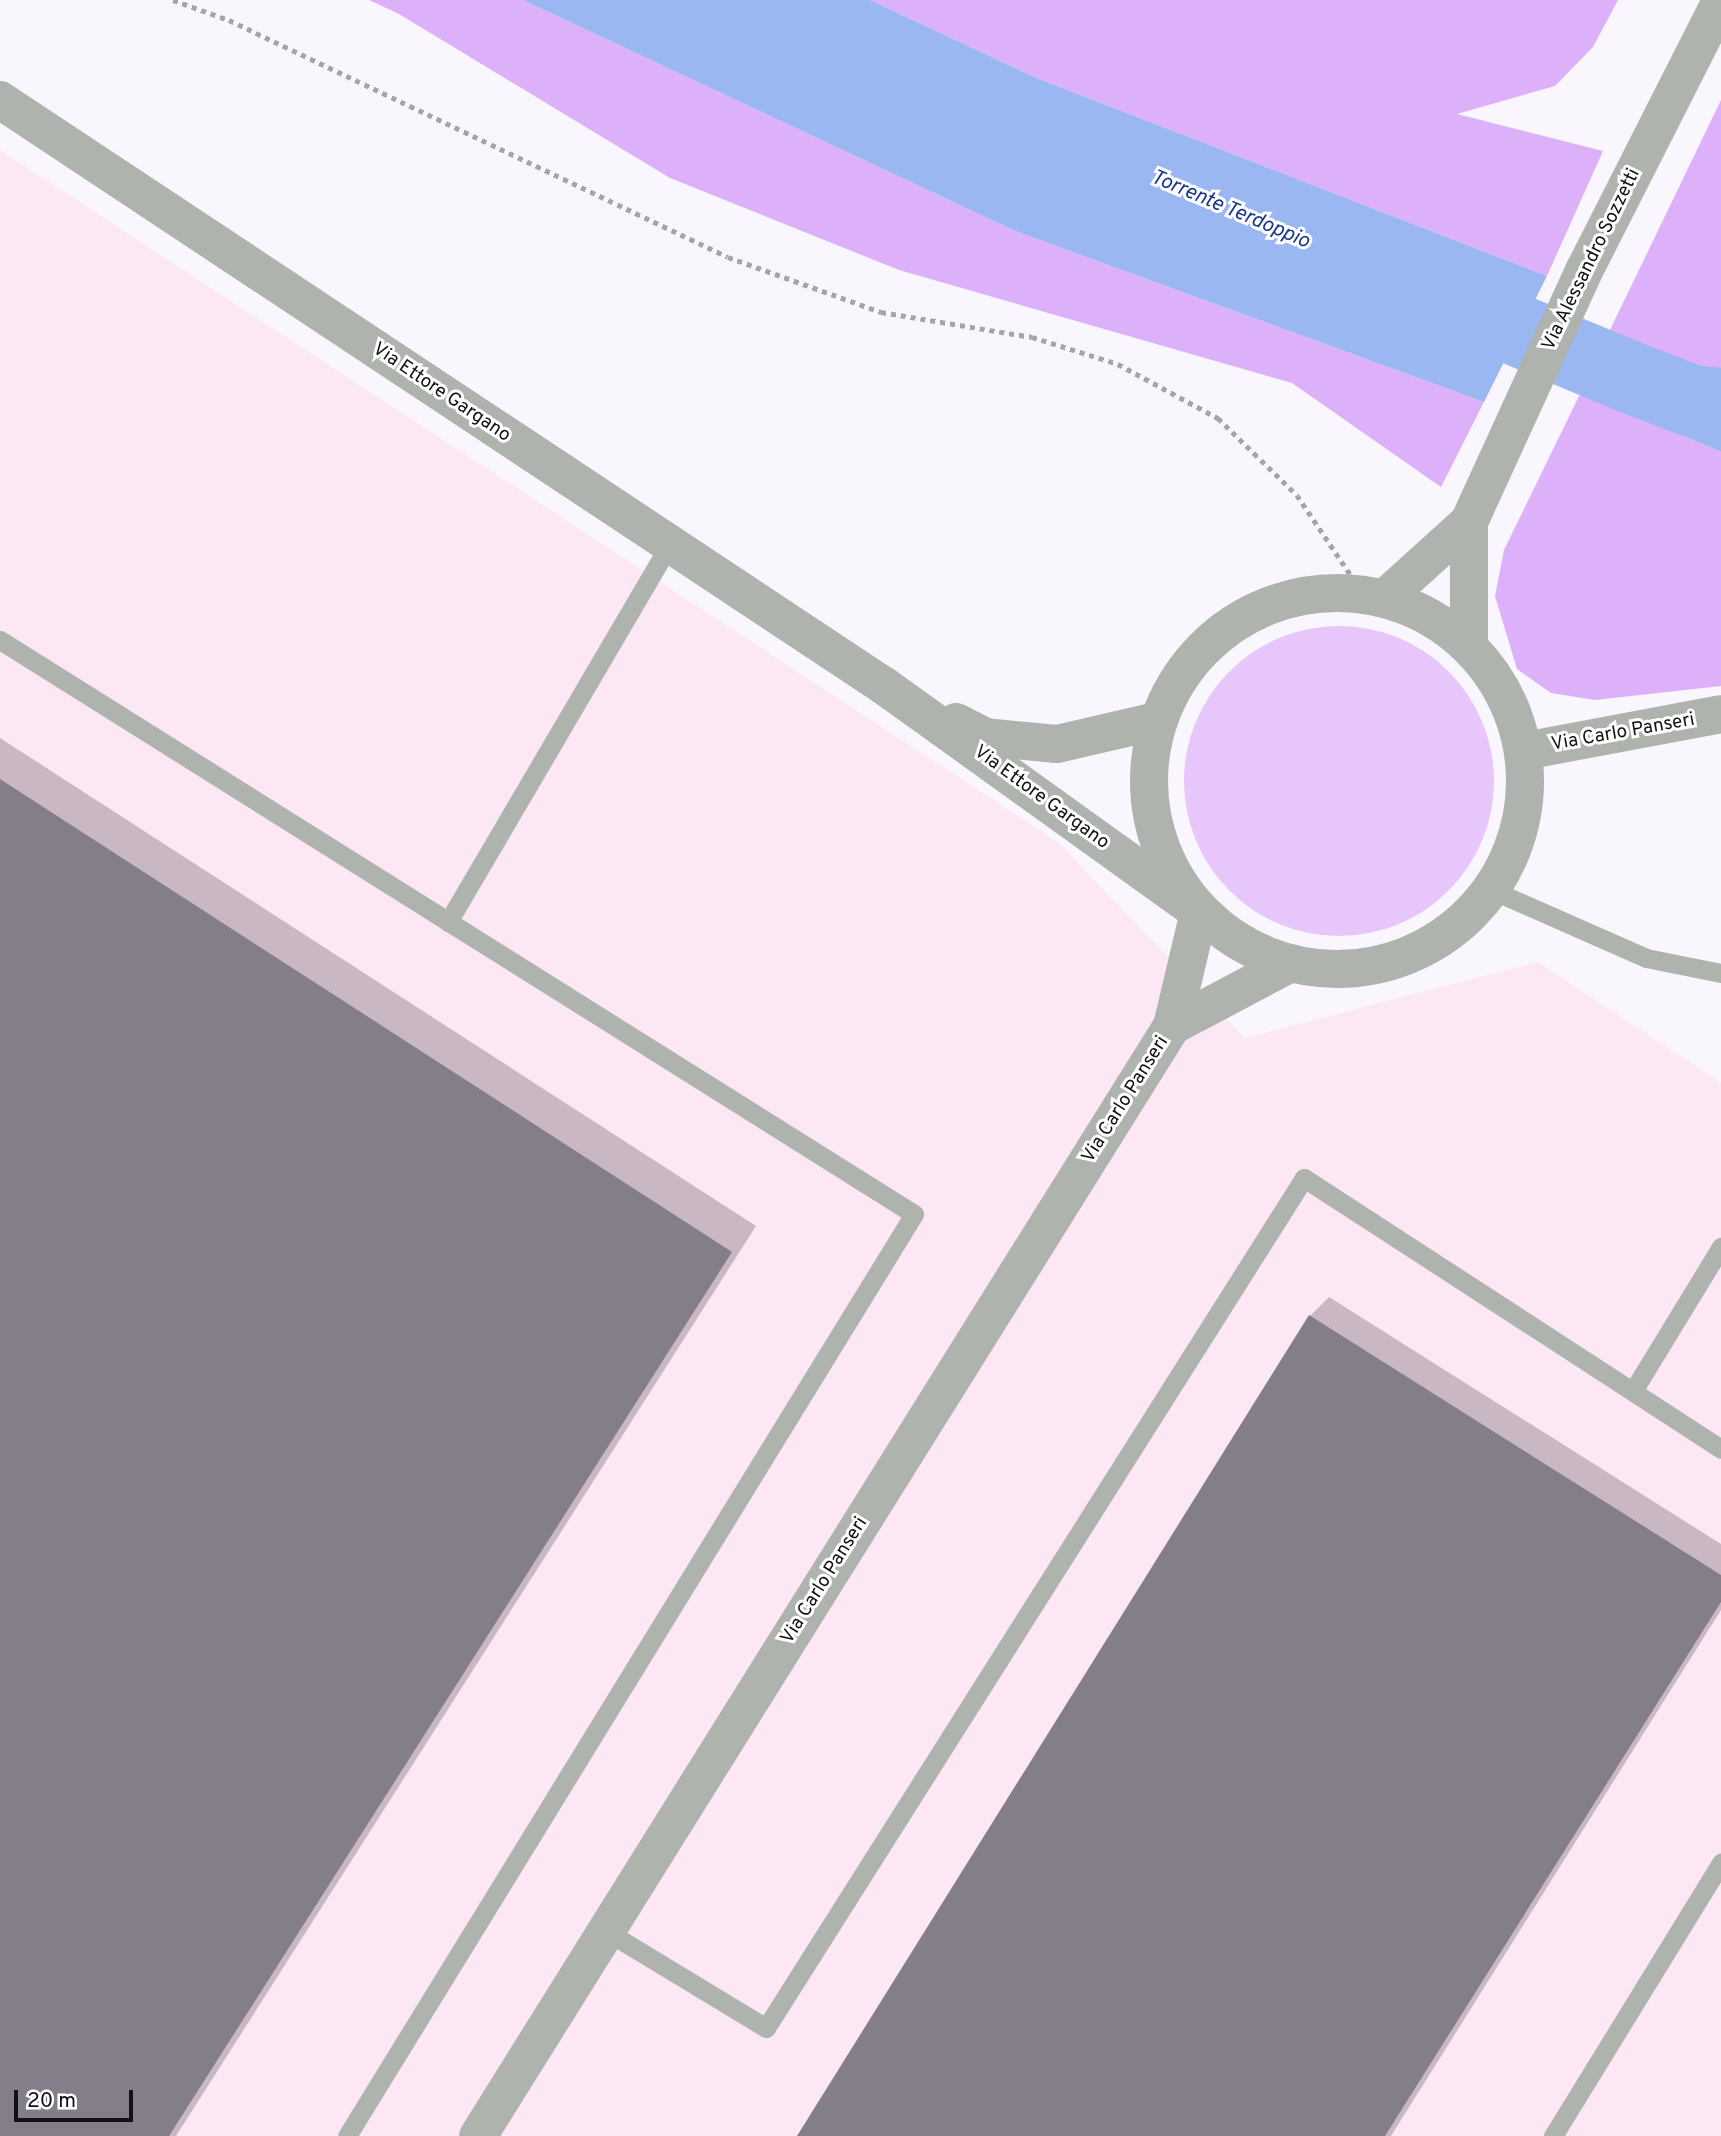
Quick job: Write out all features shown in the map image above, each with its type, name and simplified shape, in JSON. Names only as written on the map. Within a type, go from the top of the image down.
[{"type":"street","name":"Via Alessandro Sozzetti","points":[[1469,644],[1469,522],[1586,270],[1721,1]]},
{"type":"street","name":"Via Ettore Gargano","points":[[0,100],[883,685],[1199,912]]},
{"type":"street","name":"Via Alessandro Sozzetti","points":[[1374,595],[1469,522]]},
{"type":"street","name":"Via Carlo Panseri","points":[[1374,595],[1430,616],[1469,644],[1505,694],[1524,751],[1525,800],[1515,847],[1492,890],[1452,932],[1401,960],[1345,971],[1287,965],[1240,944],[1199,912],[1169,870],[1152,822],[1148,772],[1157,721],[1189,664],[1237,620],[1297,596],[1374,595]]},
{"type":"street","name":"Via Ettore Gargano","points":[[883,685],[985,737],[1057,744],[1157,721]]},
{"type":"street","name":"Via Carlo Panseri","points":[[1524,751],[1721,714]]},
{"type":"street","name":"Via Carlo Panseri","points":[[478,2136],[1172,1026],[1199,912]]},
{"type":"street","name":"Via Carlo Panseri","points":[[1172,1026],[1287,965]]},
{"type":"lane","points":[[448,922],[670,544]]},
{"type":"lane","points":[[0,640],[914,1214],[347,2136]]},
{"type":"lane","points":[[1492,890],[1646,958],[1721,973]]},
{"type":"lane","points":[[606,1931],[766,2028],[1304,1178],[1721,1448]]},
{"type":"lane","points":[[1633,1391],[1721,1247]]},
{"type":"lane","points":[[1553,2136],[1721,1863]]},
{"type":"path","points":[[173,0],[229,20],[728,257],[881,312],[1032,337],[1118,363],[1218,418],[1297,495],[1374,595]]},
{"type":"shaded area","points":[[369,0],[523,0],[1015,231],[1484,402],[1441,487],[1292,383],[899,270],[670,178],[399,14]]},
{"type":"shaded area","points":[[870,0],[1618,0],[1593,47],[1555,86],[1457,114],[1603,151],[1547,276],[1039,79]]},
{"type":"shaded area","points":[[1721,100],[1721,383],[1716,384],[1609,332]]},
{"type":"shaded area","points":[[0,150],[1059,843],[1245,1038],[1538,962],[1721,1083],[1721,2136],[0,2136]]},
{"type":"shaded area","points":[[1581,392],[1721,452],[1721,686],[1595,700],[1551,693],[1517,669],[1495,596],[1504,550]]},
{"type":"shaded area","points":[[1339,626],[1369,629],[1412,644],[1437,661],[1459,683],[1476,708],[1487,736],[1494,781],[1491,811],[1476,854],[1459,879],[1437,901],[1412,918],[1384,929],[1339,936],[1309,933],[1266,918],[1241,901],[1219,879],[1202,854],[1191,826],[1184,781],[1187,751],[1202,708],[1219,683],[1241,661],[1266,644],[1294,633]]},
{"type":"water","points":[[523,0],[870,0],[1039,79],[1547,276],[1484,402],[1015,231]]},
{"type":"water","points":[[1609,332],[1689,373],[1721,383],[1721,452],[1581,392]]},
{"type":"building","points":[[0,779],[732,1252],[169,2136],[0,2136]]},
{"type":"building","points":[[1309,1315],[1721,1575],[1721,1602],[1385,2136],[797,2136]]},
{"type":"waterway","name":"Torrente Terdoppio","points":[[1428,293],[1695,402],[1721,404]]}]
